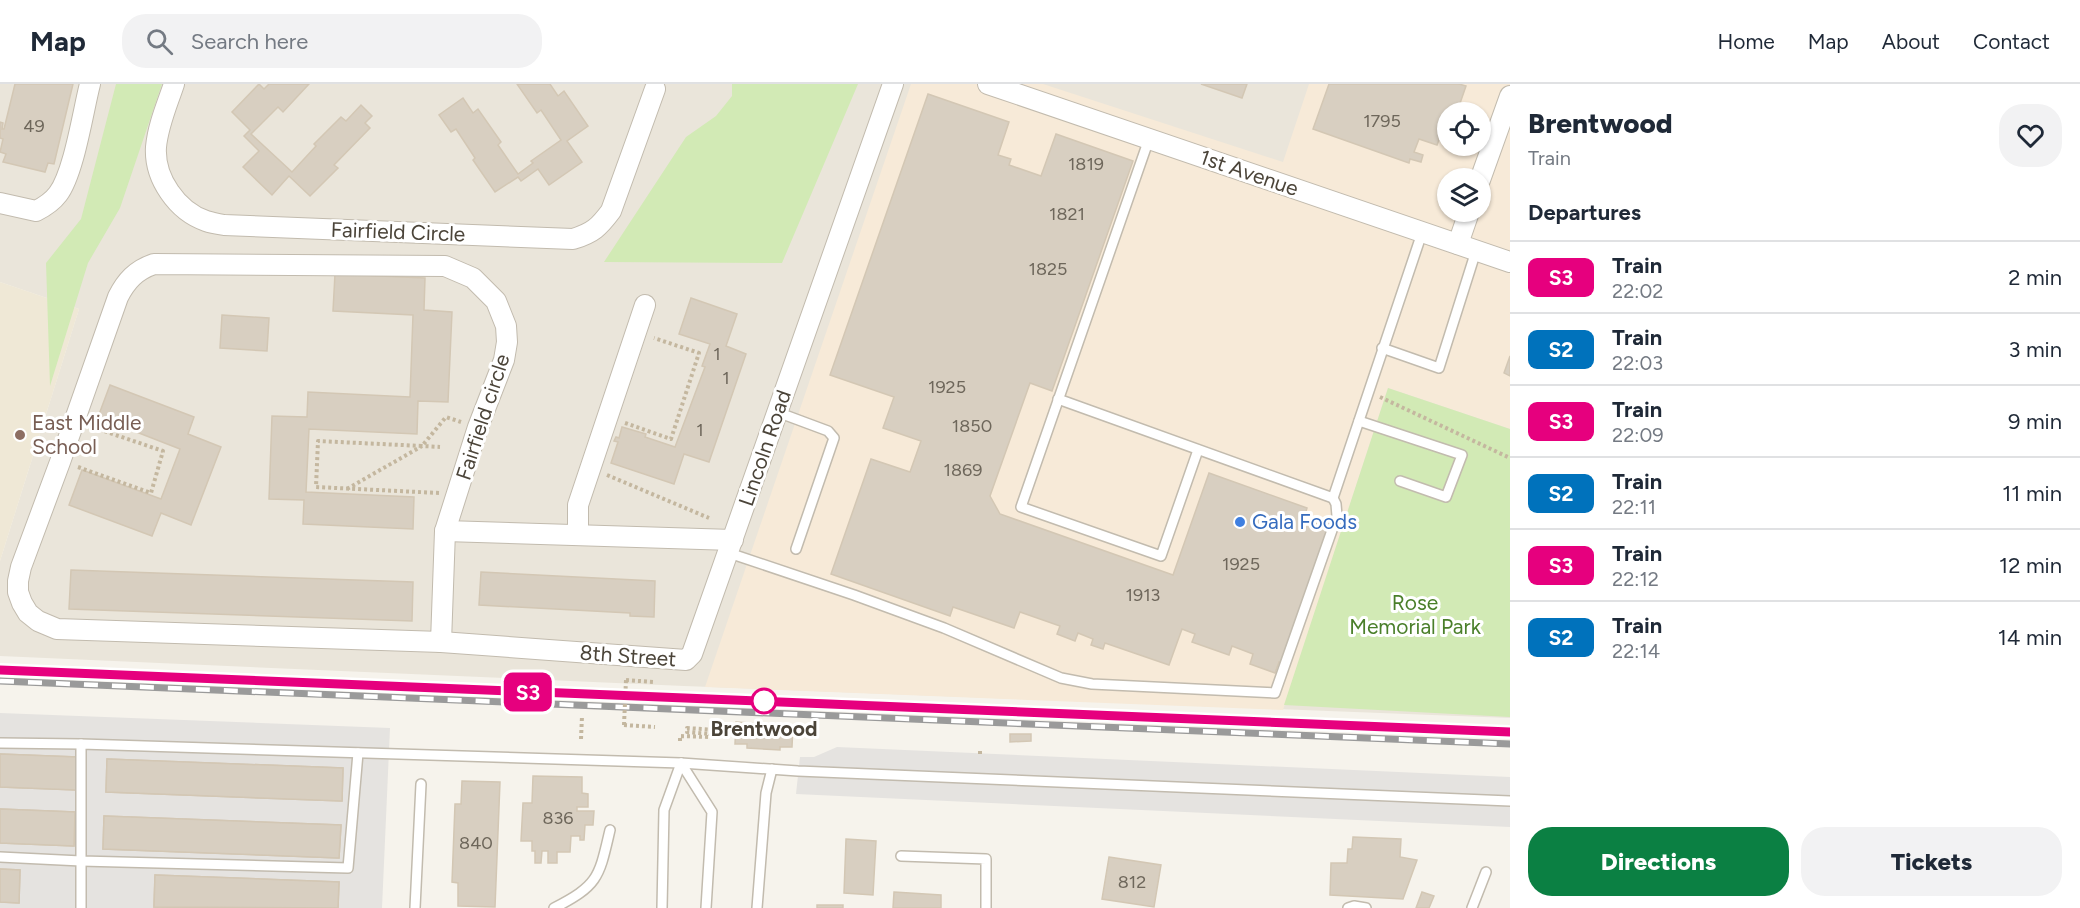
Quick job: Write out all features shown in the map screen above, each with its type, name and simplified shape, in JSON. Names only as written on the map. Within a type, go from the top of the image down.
[{"type":"street","points":[[0,203],[36,211],[51,202],[58,194],[68,176],[90,84]]},
{"type":"street","name":"Fairfield Circle","points":[[174,84],[158,137],[156,151],[159,171],[167,188],[183,207],[204,220],[224,225],[573,239],[590,234],[602,224],[611,211],[655,89]]},
{"type":"street","name":"Lincoln Road","points":[[731,546],[893,84]]},
{"type":"street","name":"1st Avenue","points":[[988,84],[1510,262]]},
{"type":"street","points":[[1484,168],[1510,96]]},
{"type":"street","points":[[1467,248],[1468,222]]},
{"type":"street","name":"Fairfield circle","points":[[154,264],[445,266],[459,270],[473,278],[496,301],[506,326],[507,342],[504,360],[478,427],[445,531],[441,642],[57,629],[38,621],[28,613],[22,603],[18,592],[21,567],[118,297],[125,284],[144,267],[154,264]]},
{"type":"street","points":[[578,535],[578,505],[645,305]]},
{"type":"street","points":[[445,531],[578,535],[731,546]]},
{"type":"street","name":"8th Street","points":[[441,642],[686,660],[692,654],[731,546]]},
{"type":"lane","points":[[1149,139],[1021,507],[1161,556],[1197,450]]},
{"type":"lane","points":[[1333,498],[1422,233]]},
{"type":"lane","points":[[1382,348],[1439,368],[1467,248]]},
{"type":"lane","points":[[731,546],[944,628],[1061,678],[1092,684],[1275,693],[1337,516],[1333,498],[1058,399]]},
{"type":"lane","points":[[777,412],[828,431],[834,438],[796,549]]},
{"type":"lane","points":[[1359,421],[1462,455],[1446,497],[1400,481]]},
{"type":"lane","points":[[0,743],[681,763],[772,769],[1510,801]]},
{"type":"lane","points":[[81,744],[81,908]]},
{"type":"lane","points":[[0,857],[348,868],[358,753]]},
{"type":"lane","points":[[662,908],[664,810],[681,763]]},
{"type":"lane","points":[[681,763],[712,812],[706,908]]},
{"type":"lane","points":[[757,908],[765,793],[772,769]]},
{"type":"lane","points":[[415,908],[421,784]]},
{"type":"lane","points":[[554,908],[582,893],[594,882],[600,870],[610,830]]},
{"type":"lane","points":[[902,856],[986,859],[986,908]]},
{"type":"lane","points":[[1472,908],[1486,872]]},
{"type":"lane","points":[[1348,908],[1354,906],[1366,908]]},
{"type":"path","points":[[606,417],[671,440],[699,353],[636,332]]},
{"type":"path","points":[[1369,390],[1510,458]]},
{"type":"path","points":[[347,489],[422,446],[446,417],[478,427]]},
{"type":"path","points":[[74,466],[151,493],[163,451],[86,426]]},
{"type":"path","points":[[440,447],[318,441],[316,487],[457,495]]},
{"type":"path","points":[[589,468],[709,519]]},
{"type":"path","points":[[653,682],[626,680],[624,725],[654,726]]},
{"type":"path","points":[[581,739],[582,716]]},
{"type":"path","points":[[680,741],[680,736],[710,737],[711,734],[687,732],[687,728],[717,730],[718,722]]},
{"type":"shaded area","points":[[0,84],[1510,84],[1510,718],[684,686],[0,656],[0,561],[79,309],[0,282]]},
{"type":"shaded area","points":[[911,84],[1043,84],[1283,162],[1309,84],[1510,84],[1510,429],[1388,388],[1283,710],[705,687]]},
{"type":"shaded area","name":"East Middle School","points":[[0,282],[79,309],[0,561]]},
{"type":"shaded area","points":[[0,713],[390,728],[382,908],[0,908]]},
{"type":"shaded area","points":[[837,747],[1510,777],[1510,827],[796,794],[800,757],[814,757]]},
{"type":"green space","points":[[116,84],[162,84],[120,208],[88,263],[50,386],[46,263],[81,219]]},
{"type":"green space","points":[[732,84],[858,84],[782,263],[604,262],[686,137],[716,116],[732,96]]},
{"type":"green space","name":"Rose Memorial Park","points":[[1388,388],[1510,429],[1510,717],[1284,705]]},
{"type":"building","points":[[15,84],[73,84],[54,164],[48,163],[45,172],[3,162],[6,154],[0,152],[3,139],[0,138],[0,122],[3,123],[2,129],[4,129]]},
{"type":"building","points":[[259,84],[264,89],[269,84],[309,84],[283,112],[278,107],[251,134],[292,172],[316,146],[314,144],[341,117],[346,121],[361,105],[372,116],[365,123],[370,128],[334,165],[338,168],[310,196],[289,176],[272,195],[243,167],[259,151],[244,136],[250,130],[232,112]]},
{"type":"building","points":[[517,84],[550,84],[558,96],[564,91],[588,126],[567,141],[582,162],[549,185],[538,169],[521,181],[518,177],[495,192],[473,160],[475,158],[456,129],[451,132],[439,115],[463,98],[473,113],[478,109],[501,142],[498,145],[518,174],[533,163],[531,161],[561,140],[541,110],[537,113]]},
{"type":"building","points":[[1201,84],[1247,84],[1242,98]]},
{"type":"building","points":[[1329,84],[1459,84],[1466,86],[1460,102],[1437,102],[1437,145],[1419,139],[1414,152],[1423,155],[1421,162],[1410,159],[1409,163],[1313,129]]},
{"type":"building","points":[[928,94],[1009,122],[998,155],[1011,159],[1009,165],[1041,176],[1056,134],[1133,161],[1052,391],[1030,383],[990,496],[1000,514],[1173,575],[1209,473],[1307,508],[1304,518],[1328,527],[1281,663],[1279,662],[1275,673],[1250,664],[1253,654],[1232,646],[1229,655],[1192,642],[1195,634],[1182,629],[1169,665],[1105,643],[1103,649],[1091,645],[1093,639],[1078,633],[1075,641],[1057,634],[1060,626],[1020,612],[1014,628],[953,607],[950,616],[831,574],[871,459],[910,472],[921,441],[883,428],[894,397],[830,375]]},
{"type":"building","points":[[335,274],[425,278],[424,310],[452,312],[448,402],[418,401],[417,434],[309,429],[306,492],[414,497],[413,529],[303,524],[304,500],[269,499],[272,416],[307,417],[308,392],[410,397],[413,315],[333,311]]},
{"type":"building","points":[[691,298],[737,314],[726,346],[746,354],[709,462],[684,454],[674,484],[611,463],[618,442],[614,441],[616,437],[619,438],[622,427],[646,434],[645,437],[675,447],[705,367],[702,366],[710,344],[679,334]]},
{"type":"building","points":[[222,315],[269,318],[267,351],[220,348]]},
{"type":"building","points":[[1510,356],[1510,376],[1504,373]]},
{"type":"building","points":[[110,385],[194,417],[188,434],[221,447],[191,525],[161,513],[152,536],[69,505],[82,470],[161,499],[180,449],[98,417]]},
{"type":"building","points":[[71,570],[413,582],[412,621],[69,609]]},
{"type":"building","points":[[481,572],[655,581],[654,617],[630,616],[630,613],[479,605]]},
{"type":"building","name":"Brentwood","points":[[736,722],[793,726],[792,747],[780,747],[780,750],[747,748],[747,744],[735,744]]},
{"type":"building","points":[[1010,734],[1031,734],[1031,741],[1010,742]]},
{"type":"building","points":[[0,754],[77,757],[76,790],[0,787]]},
{"type":"building","points":[[0,754],[77,757],[76,790],[0,787]]},
{"type":"building","points":[[107,759],[343,768],[342,801],[106,792]]},
{"type":"building","points":[[107,759],[343,768],[342,801],[106,792]]},
{"type":"building","points":[[533,776],[582,777],[582,793],[588,794],[588,807],[577,807],[577,811],[594,811],[593,825],[585,825],[584,840],[580,840],[580,836],[571,836],[570,852],[557,852],[557,863],[548,863],[548,851],[542,851],[541,863],[535,863],[532,841],[521,841],[523,803],[532,803]]},
{"type":"building","points":[[462,781],[500,782],[495,907],[458,906],[458,883],[452,882],[455,804],[461,804]]},
{"type":"building","points":[[0,809],[75,812],[74,846],[0,843]]},
{"type":"building","points":[[0,809],[75,812],[74,846],[0,843]]},
{"type":"building","points":[[104,816],[341,825],[339,858],[103,849]]},
{"type":"building","points":[[104,816],[341,825],[339,858],[103,849]]},
{"type":"building","points":[[1353,837],[1401,839],[1400,857],[1417,860],[1403,899],[1330,895],[1331,863],[1347,863],[1348,849],[1352,849]]},
{"type":"building","points":[[846,839],[876,841],[873,895],[844,893]]},
{"type":"building","points":[[1109,857],[1161,865],[1154,907],[1102,899]]},
{"type":"building","points":[[0,869],[20,870],[19,903],[0,902]]},
{"type":"building","points":[[0,869],[20,870],[19,903],[0,902]]},
{"type":"building","points":[[155,875],[339,882],[338,908],[154,907]]},
{"type":"building","points":[[155,875],[339,882],[338,908],[154,907]]},
{"type":"building","points":[[894,892],[941,895],[941,908],[893,908]]},
{"type":"building","points":[[1422,892],[1434,896],[1429,908],[1416,908]]},
{"type":"building","points":[[817,905],[843,905],[843,908],[817,908]]},
{"type":"railway","points":[[0,670],[1510,732]]},
{"type":"railway","points":[[0,681],[1510,744]]},
{"type":"train","name":"S3","points":[[0,670],[1510,732]]},
{"type":"place","name":"East Middle School","points":[[20,435]]},
{"type":"place","name":"Gala Foods","points":[[1240,522]]},
{"type":"place","name":"Brentwood","points":[[764,701]]}]
